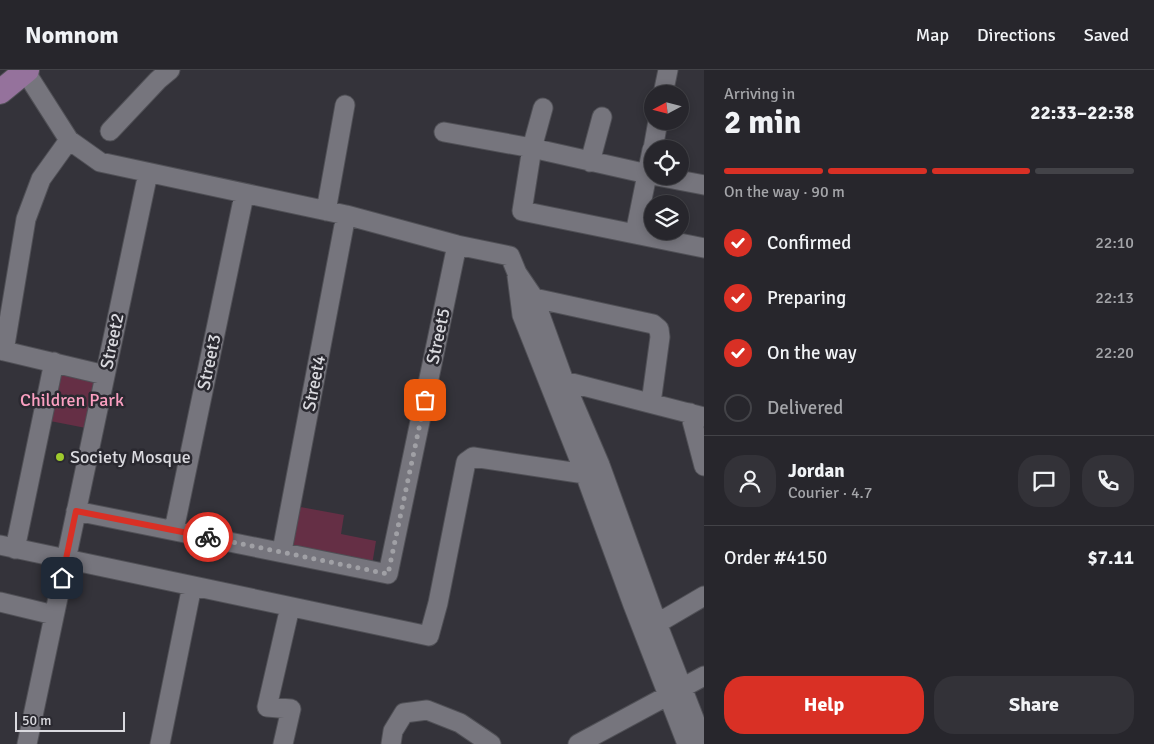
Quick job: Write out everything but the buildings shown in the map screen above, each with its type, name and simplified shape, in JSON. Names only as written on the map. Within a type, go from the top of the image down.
[{"type":"main road","points":[[0,92],[26,71]]},
{"type":"street","points":[[110,131],[158,80],[170,70]]},
{"type":"street","points":[[665,85],[668,70]]},
{"type":"street","points":[[26,71],[69,140],[100,162],[346,215],[457,245],[510,256],[517,273],[534,298],[557,384]]},
{"type":"street","points":[[326,211],[346,105]]},
{"type":"street","points":[[543,108],[532,148],[522,211],[704,248]]},
{"type":"street","points":[[590,162],[602,117]]},
{"type":"street","points":[[444,132],[532,148],[644,173]]},
{"type":"street","points":[[69,140],[41,179],[26,219],[2,350],[105,375]]},
{"type":"street","name":"Street2","points":[[27,744],[148,173]]},
{"type":"street","points":[[689,182],[704,185]]},
{"type":"street","points":[[635,234],[649,185]]},
{"type":"street","name":"Street3","points":[[174,530],[243,193]]},
{"type":"street","name":"Street4","points":[[282,552],[346,215]]},
{"type":"street","name":"Street5","points":[[282,552],[388,574],[457,245]]},
{"type":"street","points":[[517,273],[522,315],[557,384],[593,469],[675,692],[704,744]]},
{"type":"street","points":[[534,298],[653,324],[659,329],[660,337],[651,403]]},
{"type":"street","points":[[54,362],[8,547],[429,636],[438,604],[466,462],[474,457],[593,469]]},
{"type":"street","points":[[557,384],[651,403],[697,415],[704,466]]},
{"type":"street","points":[[76,511],[282,552]]},
{"type":"street","points":[[160,744],[192,586]]},
{"type":"street","points":[[650,628],[704,596]]},
{"type":"street","points":[[0,602],[54,615]]},
{"type":"street","points":[[283,744],[291,709],[267,707],[290,607]]},
{"type":"street","points":[[578,744],[704,676]]},
{"type":"street","points":[[675,692],[687,744]]},
{"type":"street","points":[[391,744],[393,731],[404,713],[427,710],[460,723],[491,744]]},
{"type":"green space","name":"Children Park","points":[[55,370],[99,380],[91,429],[45,420]]},
{"type":"green space","points":[[295,506],[344,515],[341,534],[376,541],[372,565],[286,548]]},
{"type":"way so far","points":[[208,537],[388,574],[425,400]]},
{"type":"place","name":"Society Mosque","points":[[60,457]]},
{"type":"route","points":[[62,578],[76,511],[208,537]]}]
